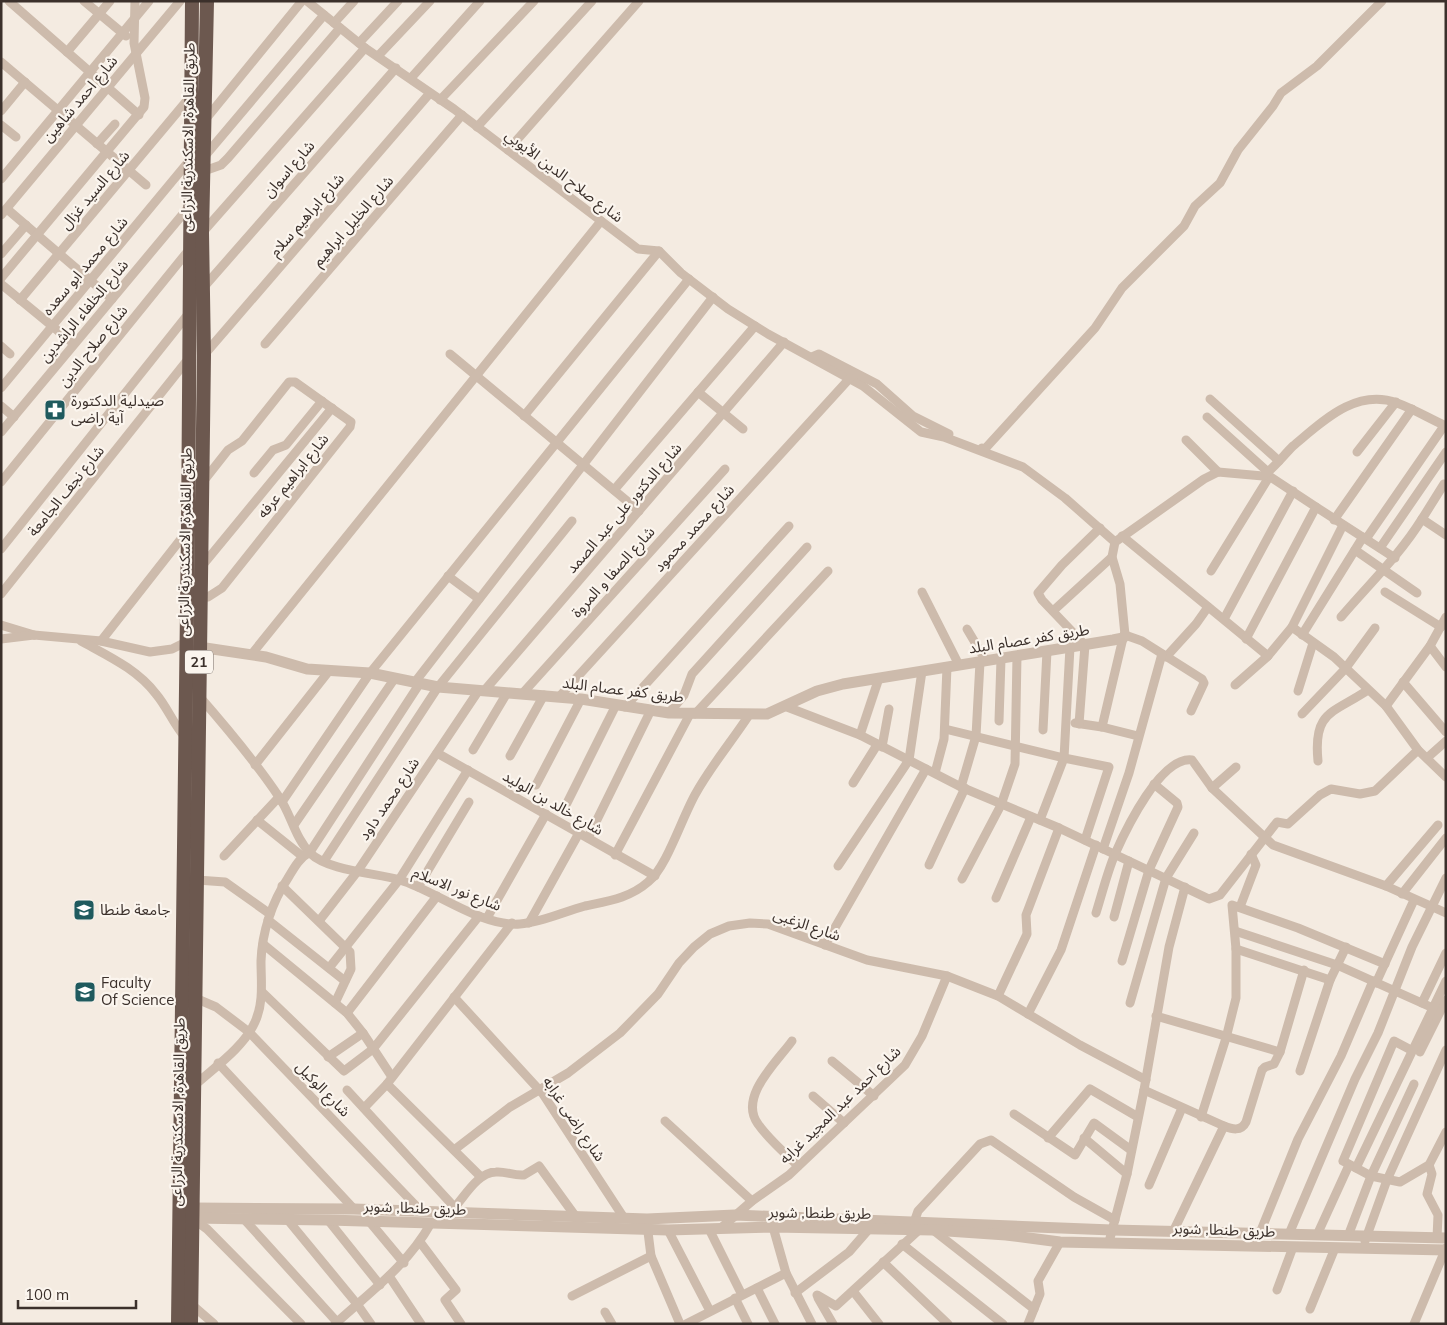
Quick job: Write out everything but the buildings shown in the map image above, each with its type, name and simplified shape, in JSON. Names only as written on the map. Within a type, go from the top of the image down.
[{"type":"highway","name":"طريق القاهرة, الاسكندرية الزراعى","points":[[191,1324],[196,964],[184,736],[188,530],[188,208],[192,1]]},
{"type":"highway","name":"طريق القاهرة, الاسكندرية الزراعى","points":[[178,1324],[181,965],[192,888],[199,696],[204,355],[202,233],[207,1]]},
{"type":"highway","points":[[181,965],[196,964]]},
{"type":"street","points":[[9,1],[139,115]]},
{"type":"street","points":[[84,1],[134,43]]},
{"type":"street","points":[[67,52],[110,1]]},
{"type":"street","points":[[1,278],[139,115],[145,103],[134,43],[135,1]]},
{"type":"street","points":[[1,179],[149,1]]},
{"type":"street","name":"شارع احمد شاهين","points":[[4,212],[180,1]]},
{"type":"street","points":[[205,120],[302,1]]},
{"type":"street","name":"شارع صلاح الدين الأيوبي","points":[[307,1],[362,45],[462,115],[638,249],[659,251]]},
{"type":"street","points":[[204,164],[221,165],[228,158],[337,25],[354,1]]},
{"type":"street","points":[[202,233],[398,1]]},
{"type":"street","points":[[378,56],[430,1]]},
{"type":"street","points":[[411,78],[480,1]]},
{"type":"street","points":[[440,100],[534,1]]},
{"type":"street","points":[[477,127],[592,1]]},
{"type":"street","points":[[508,150],[639,1]]},
{"type":"street","points":[[983,451],[1095,328],[1122,288],[1184,226],[1194,206],[1220,183],[1238,150],[1281,93],[1317,66],[1382,1]]},
{"type":"street","points":[[204,164],[324,15]]},
{"type":"street","points":[[1,62],[146,185]]},
{"type":"street","name":"شارع اسوان","points":[[202,289],[396,68]]},
{"type":"street","points":[[1,111],[25,82]]},
{"type":"street","name":"شارع ابراهيم سلام","points":[[204,355],[430,93]]},
{"type":"street","name":"شارع السيد غزال","points":[[20,300],[190,97]]},
{"type":"street","name":"شارع الخليل ابراهيم","points":[[265,344],[462,115]]},
{"type":"street","points":[[97,144],[115,124]]},
{"type":"street","points":[[1,125],[16,137]]},
{"type":"street","name":"شارع محمد ابو سعده","points":[[1,388],[189,161]]},
{"type":"street","name":"شارع الخلفاء الراشدين","points":[[1,432],[188,208]]},
{"type":"street","points":[[4,212],[26,225],[112,299]]},
{"type":"street","points":[[251,655],[601,221]]},
{"type":"street","points":[[1,254],[26,225]]},
{"type":"street","name":"شارع صلاح الدين","points":[[1,482],[188,251]]},
{"type":"street","points":[[524,416],[659,251],[689,279],[713,297],[755,326],[871,391],[921,432],[944,437],[1023,467],[1065,498],[1100,528],[1119,539],[1224,619],[1268,656]]},
{"type":"street","points":[[224,856],[257,820],[280,799],[370,673],[689,279]]},
{"type":"street","points":[[3,290],[20,300],[74,344]]},
{"type":"street","points":[[195,1085],[250,1032],[260,1010],[263,944],[269,917],[282,886],[306,854],[417,682],[713,297]]},
{"type":"street","points":[[1,549],[189,312]]},
{"type":"street","points":[[614,490],[755,326]]},
{"type":"street","name":"شارع الدكتور على عبد الصمد","points":[[482,690],[639,512],[784,342]]},
{"type":"street","points":[[1,346],[10,354]]},
{"type":"street","points":[[450,354],[639,512]]},
{"type":"street","points":[[812,357],[819,354],[876,384],[920,420],[979,446],[983,451]]},
{"type":"street","name":"شارع نجف الجامعة","points":[[1,594],[189,358]]},
{"type":"street","name":"شارع محمد محمود","points":[[559,697],[850,378]]},
{"type":"street","name":"شارع ابراهيم عرفه","points":[[200,598],[215,594],[222,588],[350,427],[349,420],[296,382],[287,384],[242,441],[228,450],[202,484]]},
{"type":"street","points":[[698,392],[743,429]]},
{"type":"street","points":[[1212,571],[1268,474],[1279,461],[1314,430],[1352,402],[1374,398],[1396,402],[1445,426],[1355,550],[1302,635]]},
{"type":"street","points":[[1210,399],[1279,461]]},
{"type":"street","points":[[254,473],[273,450],[286,445],[322,401]]},
{"type":"street","points":[[1357,452],[1396,402]]},
{"type":"street","points":[[1,406],[14,417]]},
{"type":"street","points":[[200,568],[332,408]]},
{"type":"street","points":[[1334,520],[1412,409]]},
{"type":"street","points":[[1207,417],[1268,474],[1334,520],[1395,558]]},
{"type":"street","points":[[1186,440],[1218,472]]},
{"type":"street","points":[[1380,548],[1446,452]]},
{"type":"street","name":"شارع الصفا و المروة","points":[[522,694],[725,470]]},
{"type":"street","points":[[1053,611],[1112,556],[1119,539],[1204,479],[1218,472],[1259,476],[1268,474]]},
{"type":"street","points":[[1341,617],[1395,558],[1444,484]]},
{"type":"street","points":[[1224,619],[1293,491]]},
{"type":"street","points":[[1246,639],[1316,507]]},
{"type":"street","points":[[1422,519],[1446,535]]},
{"type":"street","points":[[324,861],[438,686],[572,521]]},
{"type":"street","points":[[1235,685],[1268,656],[1292,627],[1342,525]]},
{"type":"street","points":[[567,803],[620,706],[790,526]]},
{"type":"street","points":[[1079,724],[1085,645],[1038,595],[1039,590],[1100,528]]},
{"type":"street","points":[[101,641],[188,530]]},
{"type":"street","points":[[669,713],[684,695],[692,674],[806,547]]},
{"type":"street","points":[[1355,550],[1384,572],[1417,593]]},
{"type":"street","points":[[1102,727],[1124,636],[1120,584],[1112,556]]},
{"type":"street","points":[[616,855],[692,714],[828,571]]},
{"type":"street","points":[[448,576],[479,599]]},
{"type":"street","points":[[922,592],[959,666]]},
{"type":"street","points":[[1385,592],[1441,627]]},
{"type":"street","points":[[1028,1014],[1061,950],[1099,847],[1129,774],[1138,736],[1164,655],[1196,624],[1208,607]]},
{"type":"street","points":[[1386,706],[1430,646],[1446,617]]},
{"type":"street","points":[[1,625],[34,635],[101,641],[158,652],[172,649],[186,642]]},
{"type":"street","points":[[1292,627],[1334,657],[1344,669],[1386,706],[1418,750],[1446,777]]},
{"type":"street","points":[[1302,714],[1344,669],[1375,628]]},
{"type":"street","points":[[929,865],[963,788],[976,736],[983,662],[967,629]]},
{"type":"street","points":[[1,639],[34,635]]},
{"type":"street","points":[[1124,636],[1142,641],[1204,681],[1191,711]]},
{"type":"street","name":"طريق كفر عصام البلد","points":[[200,647],[276,659],[307,669],[370,673],[438,686],[581,699],[650,712],[749,715],[767,714],[830,687],[1085,645],[1124,636]]},
{"type":"street","points":[[78,640],[114,659],[145,682],[157,694],[170,718],[184,736]]},
{"type":"street","points":[[1298,691],[1313,643]]},
{"type":"street","points":[[1430,646],[1446,667]]},
{"type":"street","points":[[996,898],[1064,758],[1068,722],[1070,647]]},
{"type":"street","points":[[1043,730],[1047,651]]},
{"type":"street","points":[[962,879],[1002,805],[1015,764],[1017,656]]},
{"type":"street","points":[[999,721],[1001,659]]},
{"type":"street","points":[[825,945],[930,771],[945,729],[947,667]]},
{"type":"street","points":[[255,765],[329,671]]},
{"type":"street","points":[[838,866],[909,760],[922,671]]},
{"type":"street","points":[[294,825],[396,678]]},
{"type":"street","points":[[860,735],[879,678]]},
{"type":"street","points":[[1403,682],[1446,732]]},
{"type":"street","name":"شارع محمد داود","points":[[319,921],[357,872],[482,690]]},
{"type":"street","points":[[1318,761],[1317,744],[1320,724],[1330,714],[1368,690]]},
{"type":"street","points":[[473,750],[507,693]]},
{"type":"street","name":"شارع نور الاسلام","points":[[199,696],[280,799],[294,825],[306,854],[357,872],[399,880],[483,917],[512,923],[529,923],[627,896],[639,890],[655,876],[696,792],[749,715]]},
{"type":"street","points":[[510,756],[544,696]]},
{"type":"street","points":[[536,785],[581,699]]},
{"type":"street","points":[[787,707],[860,735],[963,788],[1059,828],[1209,899],[1220,895],[1277,822],[1288,824],[1320,795],[1330,789],[1360,794],[1375,791],[1418,750]]},
{"type":"street","points":[[853,782],[880,746],[889,708]]},
{"type":"street","points":[[588,838],[650,712]]},
{"type":"street","points":[[1068,722],[1102,727],[1138,736]]},
{"type":"street","points":[[945,729],[1016,747],[1110,767],[1085,840]]},
{"type":"street","points":[[1427,758],[1446,741]]},
{"type":"street","name":"شارع خالد بن الوليد","points":[[437,753],[655,876]]},
{"type":"street","points":[[1096,913],[1115,854],[1154,784],[1177,763],[1187,760],[1192,760],[1212,788],[1265,839],[1281,849],[1386,886],[1430,908],[1446,913]]},
{"type":"street","points":[[1212,788],[1236,767]]},
{"type":"street","points":[[329,968],[399,880],[468,770]]},
{"type":"street","points":[[1122,961],[1149,870],[1178,804],[1154,784]]},
{"type":"street","points":[[418,887],[470,802]]},
{"type":"street","points":[[262,992],[328,1057],[344,1070],[373,1049],[483,917],[546,814]]},
{"type":"street","points":[[257,820],[306,854]]},
{"type":"street","points":[[1386,886],[1438,825]]},
{"type":"street","points":[[998,996],[1027,934],[1026,915],[1059,828]]},
{"type":"street","points":[[1130,1003],[1166,878],[1194,832]]},
{"type":"street","points":[[529,923],[579,833]]},
{"type":"street","points":[[1402,894],[1446,838]]},
{"type":"street","points":[[1240,907],[1256,865],[1251,854]]},
{"type":"street","points":[[1114,917],[1129,861]]},
{"type":"street","points":[[1289,1234],[1355,1079],[1378,1033],[1430,908],[1446,878]]},
{"type":"street","points":[[192,888],[225,882],[345,981]]},
{"type":"street","points":[[282,886],[346,948],[352,957],[352,963],[335,1003]]},
{"type":"street","points":[[1109,1242],[1127,1174],[1146,1080],[1168,947],[1185,887]]},
{"type":"street","points":[[346,1013],[437,896]]},
{"type":"street","points":[[1260,1233],[1298,1139],[1341,1056],[1414,900]]},
{"type":"street","points":[[1201,1117],[1226,1038],[1236,998],[1235,931],[1231,906],[1240,907],[1346,947],[1385,964]]},
{"type":"street","points":[[364,1108],[389,1081],[512,923]]},
{"type":"street","name":"شارع الزغبى","points":[[454,1150],[510,1107],[595,1054],[620,1033],[658,994],[694,947],[710,934],[729,926],[750,923],[768,924],[867,960],[946,976],[998,996],[1146,1080]]},
{"type":"street","points":[[1235,931],[1337,965],[1433,1008]]},
{"type":"street","points":[[263,944],[346,1013],[363,1033],[389,1081],[481,1177]]},
{"type":"street","points":[[1300,1071],[1330,980],[1346,947]]},
{"type":"street","points":[[1236,950],[1304,970],[1330,980]]},
{"type":"street","points":[[1422,1003],[1446,953]]},
{"type":"street","points":[[1144,1090],[1224,1126],[1235,1129],[1244,1125],[1262,1070],[1274,1064],[1280,1052],[1304,970]]},
{"type":"street","name":"شارع احمد عبد المجيد غرابه","points":[[721,1228],[752,1201],[798,1166],[874,1096],[913,1054],[946,976]]},
{"type":"street","points":[[1416,1051],[1446,981]]},
{"type":"street","name":"شارع راضى غرابه","points":[[454,997],[540,1090],[624,1218]]},
{"type":"street","name":"شارع الوكيل","points":[[195,998],[216,1007],[250,1032],[422,1211]]},
{"type":"street","points":[[1317,1235],[1352,1167],[1446,1000]]},
{"type":"street","points":[[1156,1016],[1226,1038],[1280,1052]]},
{"type":"street","points":[[328,1057],[363,1033]]},
{"type":"street","points":[[792,1041],[756,1090],[752,1109],[758,1125],[798,1166]]},
{"type":"street","points":[[1416,1051],[1394,1041],[1343,1159],[1352,1167],[1371,1176],[1402,1181],[1429,1165],[1446,1132]]},
{"type":"street","points":[[1362,1249],[1387,1180],[1446,1050]]},
{"type":"street","points":[[832,1061],[874,1096]]},
{"type":"street","points":[[218,1063],[354,1209]]},
{"type":"street","points":[[1348,1236],[1371,1176],[1414,1084]]},
{"type":"street","points":[[1048,1138],[1090,1089],[1138,1118]]},
{"type":"street","points":[[347,1090],[453,1214],[481,1177],[497,1171],[524,1175],[539,1166],[576,1217]]},
{"type":"street","points":[[813,1096],[844,1123]]},
{"type":"street","points":[[1149,1185],[1182,1108]]},
{"type":"street","points":[[1014,1114],[1075,1155],[1094,1123],[1131,1150]]},
{"type":"street","points":[[665,1122],[752,1201]]},
{"type":"street","points":[[1173,1232],[1224,1126]]},
{"type":"street","points":[[1084,1138],[1127,1174]]},
{"type":"street","points":[[816,1295],[835,1306],[853,1291],[902,1244],[914,1227],[918,1211],[980,1144],[991,1140],[1113,1225]]},
{"type":"street","points":[[1429,1165],[1432,1174],[1427,1194],[1438,1215],[1441,1238]]},
{"type":"street","name":"طريق طنطا, شوبر","points":[[192,1213],[354,1209],[647,1224],[735,1215],[914,1227],[1060,1242],[1293,1248],[1445,1249]]},
{"type":"street","points":[[192,1213],[302,1324]]},
{"type":"street","name":"طريق طنطا, شوبر","points":[[192,1213],[243,1218],[431,1224],[453,1214],[624,1218],[668,1230],[773,1226],[869,1230],[914,1227],[1113,1225],[1173,1232],[1441,1238]]},
{"type":"street","points":[[243,1218],[336,1323],[404,1262],[431,1224]]},
{"type":"street","points":[[286,1219],[358,1304],[371,1324]]},
{"type":"street","points":[[328,1220],[380,1285]]},
{"type":"street","points":[[369,1221],[404,1262]]},
{"type":"street","points":[[647,1224],[651,1256],[680,1324]]},
{"type":"street","points":[[773,1226],[786,1273],[812,1324]]},
{"type":"street","points":[[709,1229],[748,1324]]},
{"type":"street","points":[[668,1230],[710,1311]]},
{"type":"street","points":[[795,1293],[810,1284],[849,1252],[869,1230]]},
{"type":"street","points":[[933,1230],[1034,1309]]},
{"type":"street","points":[[420,1242],[456,1289],[445,1300],[461,1324]]},
{"type":"street","points":[[1028,1324],[1040,1294],[1038,1281],[1060,1242]]},
{"type":"street","points":[[902,1244],[1002,1324]]},
{"type":"street","points":[[1278,1290],[1293,1248]]},
{"type":"street","points":[[1310,1309],[1335,1248]]},
{"type":"street","points":[[1414,1324],[1445,1249]]},
{"type":"street","points":[[572,1296],[651,1256]]},
{"type":"street","points":[[883,1262],[948,1324]]},
{"type":"street","points":[[686,1324],[700,1321],[710,1311],[786,1273]]},
{"type":"street","points":[[389,1276],[421,1324]]},
{"type":"street","points":[[810,1284],[833,1324]]},
{"type":"street","points":[[757,1288],[775,1324]]},
{"type":"street","points":[[853,1291],[879,1324]]},
{"type":"street","points":[[191,1304],[214,1324]]},
{"type":"street","points":[[605,1312],[612,1324]]},
{"type":"place","name":"صيدلية الدكتورة آية راضى","points":[[55,410]]},
{"type":"place","name":"جامعة طنطا","points":[[84,910]]},
{"type":"place","name":"Faculty Of Science","points":[[85,992]]}]
